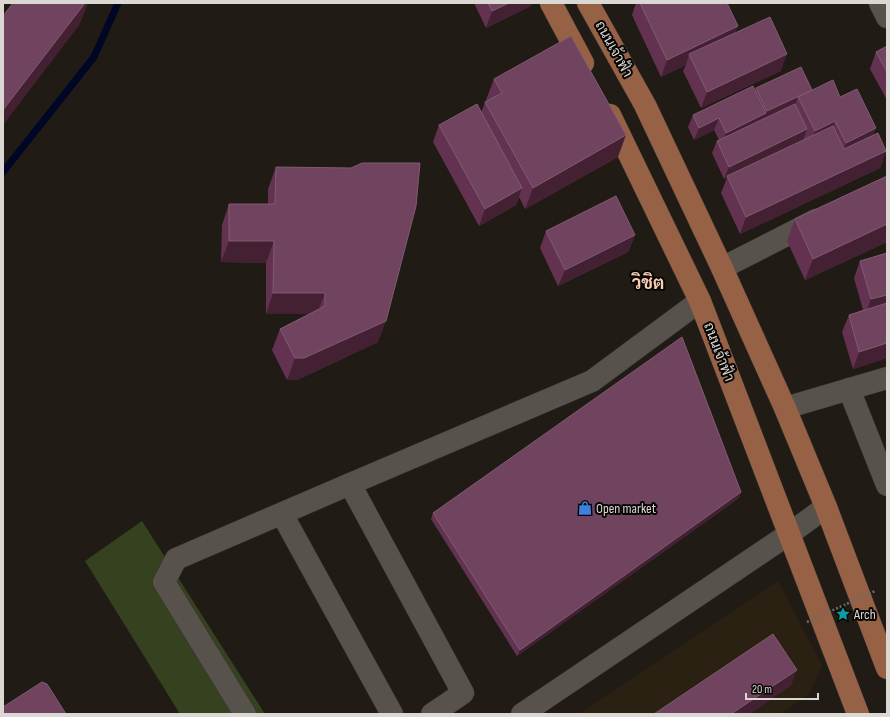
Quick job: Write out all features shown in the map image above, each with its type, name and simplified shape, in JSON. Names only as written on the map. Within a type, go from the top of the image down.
[{"type":"main road","points":[[551,3],[590,78]]},
{"type":"main road","name":"ถนนเจ้าฟ้า","points":[[588,3],[645,105],[722,268],[785,408],[826,507],[887,668]]},
{"type":"main road","name":"ถนนเจ้าฟ้า","points":[[601,99],[619,133],[700,301],[858,714]]},
{"type":"street","points":[[880,3],[887,17]]},
{"type":"street","points":[[722,268],[832,212]]},
{"type":"street","points":[[245,714],[164,582],[176,559],[592,381],[700,301]]},
{"type":"street","points":[[785,408],[887,378]]},
{"type":"street","points":[[849,389],[887,485]]},
{"type":"street","points":[[350,484],[463,693],[432,714]]},
{"type":"street","points":[[522,714],[789,534],[826,507]]},
{"type":"street","points":[[282,514],[392,714]]},
{"type":"path","points":[[807,622],[875,591]]},
{"type":"shaded area","points":[[778,581],[822,665],[810,694],[780,714],[579,714]]},
{"type":"green space","points":[[142,521],[265,714],[180,714],[85,561]]},
{"type":"building","points":[[13,3],[85,3],[3,110],[3,16]]},
{"type":"building","points":[[488,3],[509,3],[492,11]]},
{"type":"building","points":[[640,3],[727,3],[738,26],[667,60]]},
{"type":"building","points":[[770,17],[787,54],[707,92],[689,54]]},
{"type":"building","points":[[571,36],[626,135],[533,188],[485,102],[502,93],[494,79]]},
{"type":"building","points":[[887,46],[887,72],[876,52]]},
{"type":"building","points":[[801,67],[812,90],[767,111],[756,88]]},
{"type":"building","points":[[833,80],[840,97],[857,89],[876,128],[846,143],[835,121],[815,131],[798,97]]},
{"type":"building","points":[[753,86],[766,113],[726,133],[719,118],[699,128],[693,115]]},
{"type":"building","points":[[477,104],[522,188],[485,209],[439,125]]},
{"type":"building","points":[[795,104],[807,129],[729,167],[717,141]]},
{"type":"building","points":[[833,126],[844,149],[878,133],[886,151],[746,217],[727,176]]},
{"type":"building","points":[[362,163],[420,163],[416,206],[386,321],[304,358],[295,358],[280,329],[325,306],[325,293],[273,293],[274,241],[229,241],[229,204],[275,204],[276,167],[351,168]]},
{"type":"building","points":[[887,176],[887,224],[813,259],[795,219]]},
{"type":"building","points":[[616,196],[635,235],[565,270],[546,231]]},
{"type":"building","points":[[887,253],[887,295],[871,299],[860,261]]},
{"type":"building","points":[[887,303],[887,343],[859,352],[849,315]]},
{"type":"building","name":"Open market","points":[[682,337],[741,492],[520,650],[433,513]]},
{"type":"building","points":[[773,634],[797,670],[731,714],[654,714]]},
{"type":"building","points":[[42,682],[47,684],[66,714],[3,714],[3,707]]},
{"type":"waterway","points":[[3,172],[94,57],[118,3]]},
{"type":"place","name":"Open market","points":[[585,508]]},
{"type":"place","name":"Arch","points":[[843,614]]},
{"type":"district","name":"วิชิต","points":[[648,283]]}]
